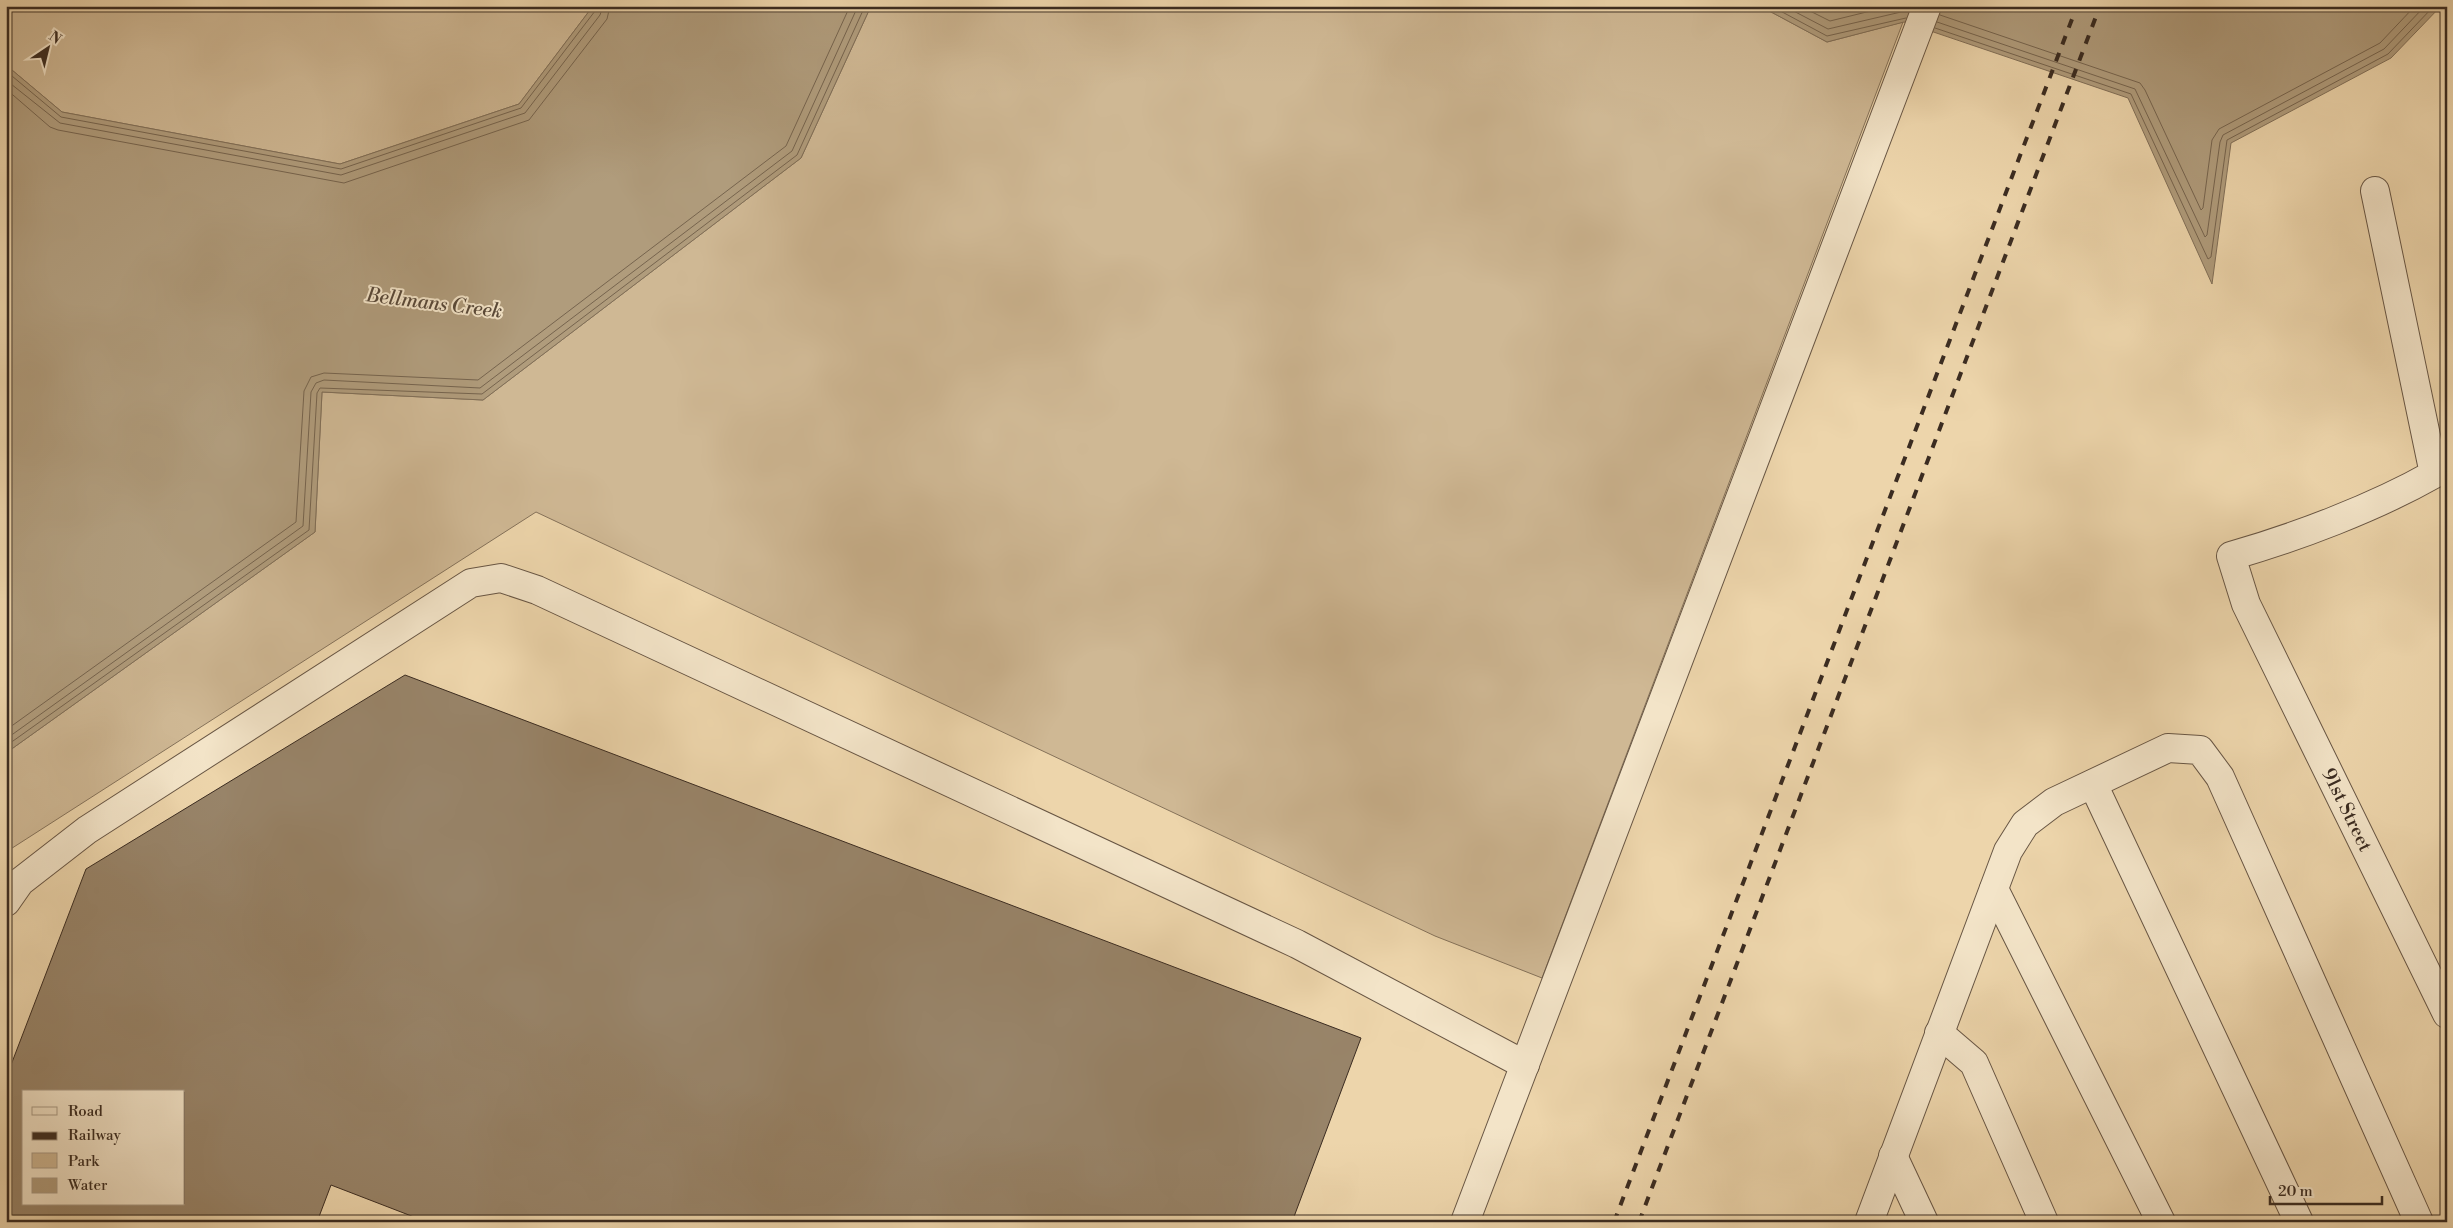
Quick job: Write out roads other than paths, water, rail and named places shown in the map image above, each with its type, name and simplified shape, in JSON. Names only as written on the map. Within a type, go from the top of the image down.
[{"type":"lane","points":[[1465,1222],[1927,6]]},
{"type":"lane","name":"91st Street","points":[[2375,191],[2434,474],[2397,495],[2262,547],[2231,556],[2246,604],[2447,1014]]},
{"type":"lane","points":[[6,902],[20,882],[87,830],[470,582],[501,578],[537,590],[1297,944],[1525,1065]]},
{"type":"lane","points":[[1869,1222],[2008,851],[2025,824],[2054,802],[2168,748],[2200,750],[2220,777],[2419,1222]]},
{"type":"lane","points":[[2093,784],[2299,1222]]},
{"type":"lane","points":[[1994,889],[2161,1222]]},
{"type":"lane","points":[[1939,1034],[1974,1063],[2044,1222]]},
{"type":"lane","points":[[1893,1156],[1924,1222]]},
{"type":"water","name":"Bellmans Creek","points":[[593,6],[871,6],[801,158],[483,400],[322,392],[315,532],[6,753],[6,65],[62,112],[340,164],[519,104]]},
{"type":"water","points":[[1760,6],[2441,6],[2391,58],[2231,143],[2212,284],[2128,98],[1904,22],[1827,42]]},
{"type":"railway","points":[[1614,1222],[2077,6]]},
{"type":"railway","points":[[1639,1222],[2100,6]]}]
